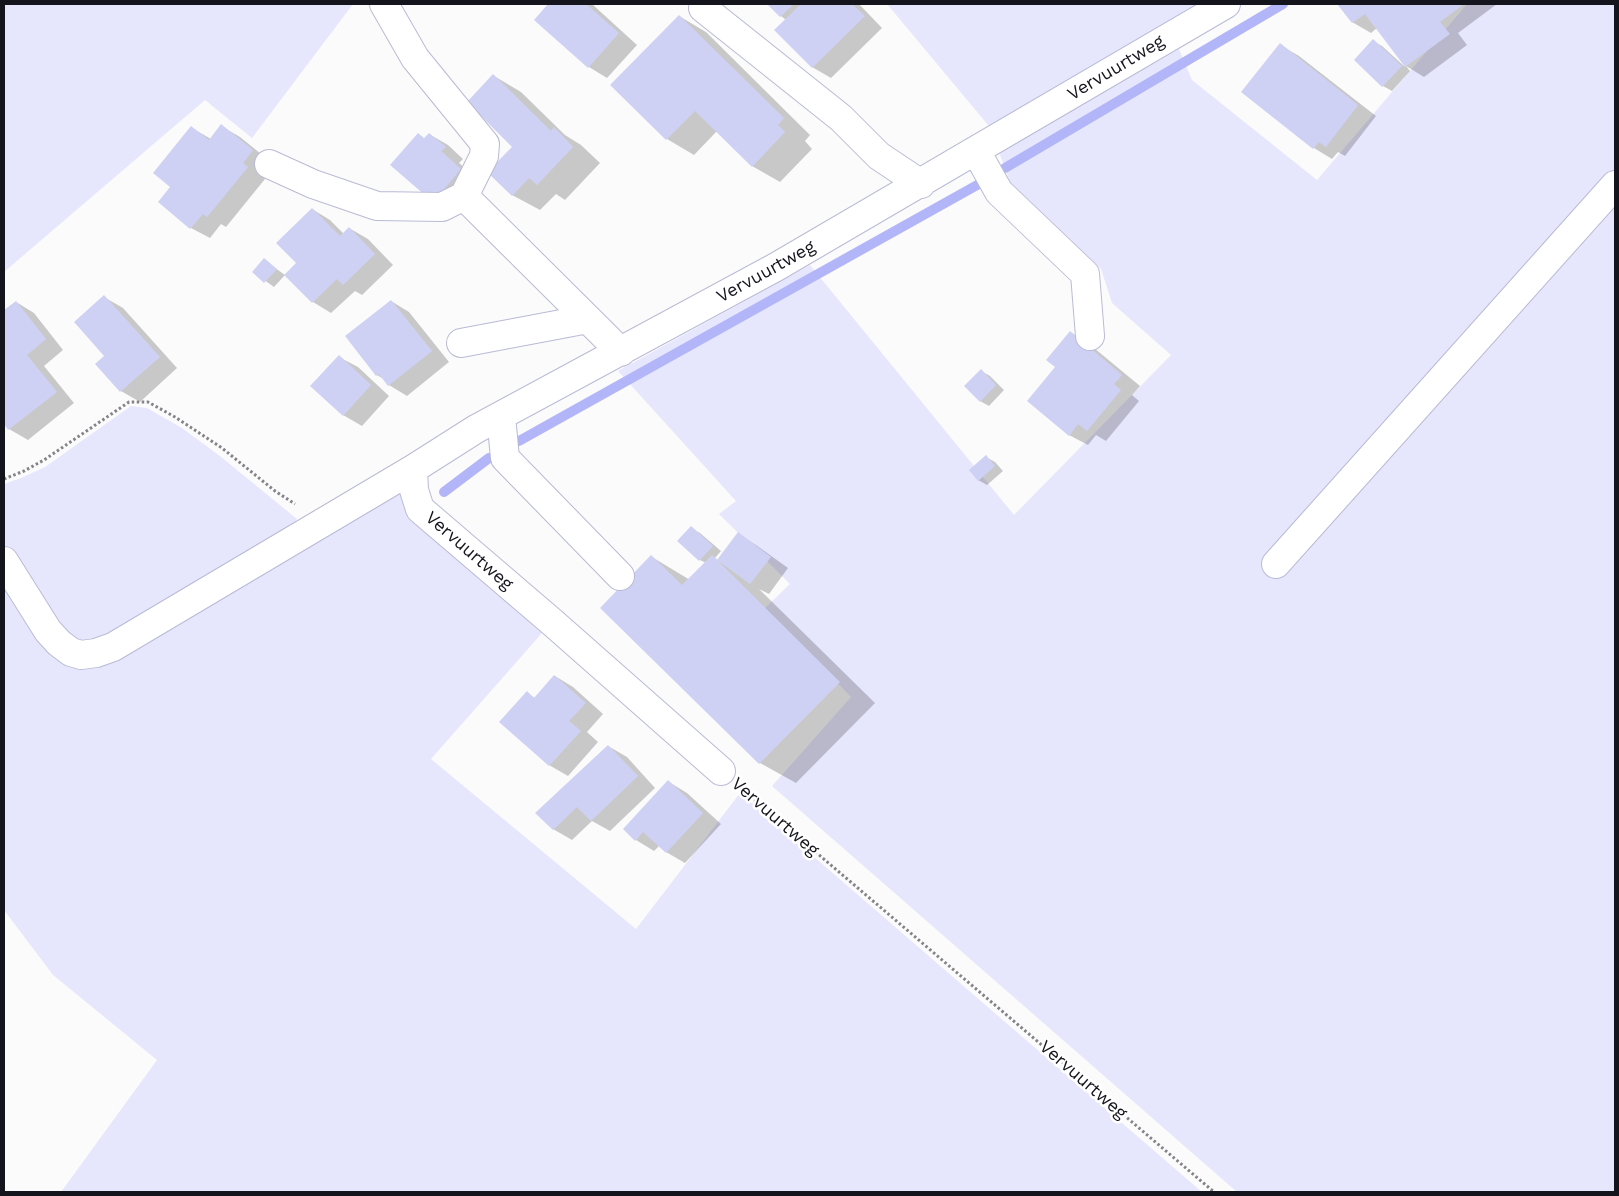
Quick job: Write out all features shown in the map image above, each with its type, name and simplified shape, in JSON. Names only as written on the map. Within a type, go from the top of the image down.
[{"type":"street","points":[[269,164],[313,184],[377,206],[442,207],[464,196],[484,156],[485,144],[415,58],[384,4]]},
{"type":"street","name":"Vervuurtweg","points":[[721,771],[420,509],[414,490],[413,469],[476,429],[776,267],[921,184],[1226,4]]},
{"type":"street","points":[[702,8],[842,118],[880,156],[921,184]]},
{"type":"street","points":[[976,151],[999,192],[1086,274],[1090,336]]},
{"type":"street","points":[[1276,564],[1615,185]]},
{"type":"street","points":[[464,196],[621,352]]},
{"type":"street","points":[[461,343],[588,319]]},
{"type":"street","points":[[501,416],[504,458],[620,576]]},
{"type":"street","points":[[4,561],[48,631],[59,643],[71,652],[81,655],[96,653],[113,647],[413,469]]},
{"type":"path","points":[[4,479],[44,460],[130,402],[148,402],[175,417],[222,448],[275,491],[304,511],[329,520]]},
{"type":"path","name":"Vervuurtweg","points":[[721,771],[1214,1192]]},
{"type":"shaded area","points":[[4,4],[353,4],[252,138],[205,100],[4,272]]},
{"type":"shaded area","points":[[887,4],[1209,4],[993,131]]},
{"type":"shaded area","points":[[1467,4],[1615,4],[1615,1192],[1237,1192],[772,786],[851,697],[764,609],[790,584],[719,514],[736,501],[618,371],[810,265],[1014,515],[1171,355],[1112,303],[1101,269],[1011,185],[999,152],[1179,49],[1192,80],[1317,180]]},
{"type":"shaded area","points":[[131,406],[147,408],[182,428],[220,456],[297,519],[294,527],[98,646],[69,642],[4,554],[4,484],[45,467]]},
{"type":"shaded area","points":[[404,483],[415,523],[542,633],[431,759],[636,929],[740,793],[1202,1192],[61,1192],[157,1060],[53,975],[4,910],[4,580],[65,658]]},
{"type":"building","points":[[548,4],[586,4],[619,33],[588,68],[534,20]]},
{"type":"building","points":[[767,4],[794,4],[780,17]]},
{"type":"building","points":[[801,4],[852,4],[865,16],[812,68],[774,30]]},
{"type":"building","points":[[1337,4],[1464,4],[1440,22],[1450,34],[1405,67],[1365,14],[1352,23]]},
{"type":"building","points":[[679,15],[784,118],[778,125],[785,132],[752,167],[695,111],[666,140],[610,85]]},
{"type":"building","points":[[1373,39],[1402,66],[1382,87],[1354,60]]},
{"type":"building","points":[[1280,43],[1358,105],[1326,147],[1319,142],[1313,149],[1241,92]]},
{"type":"building","points":[[493,74],[551,131],[554,127],[573,147],[537,185],[529,178],[512,196],[487,172],[512,147],[467,102]]},
{"type":"building","points":[[221,124],[253,150],[243,163],[248,167],[207,217],[203,214],[190,229],[158,202],[170,187],[153,173],[191,126],[209,140]]},
{"type":"building","points":[[418,133],[424,138],[429,133],[446,147],[441,151],[461,169],[433,202],[390,165]]},
{"type":"building","points":[[312,208],[340,236],[349,227],[375,254],[343,285],[337,279],[312,303],[284,275],[296,263],[276,243]]},
{"type":"building","points":[[264,258],[277,269],[264,283],[252,272]]},
{"type":"building","points":[[104,295],[160,357],[120,392],[95,364],[104,356],[74,322]]},
{"type":"building","points":[[391,300],[432,351],[388,386],[379,374],[376,376],[345,336]]},
{"type":"building","points":[[16,301],[46,339],[27,355],[57,392],[8,430],[4,424],[4,310]]},
{"type":"building","points":[[1070,331],[1122,375],[1114,384],[1121,390],[1087,431],[1078,424],[1069,436],[1027,401],[1055,367],[1046,360]]},
{"type":"building","points":[[339,355],[371,385],[343,416],[310,386]]},
{"type":"building","points":[[981,369],[996,385],[980,402],[964,386]]},
{"type":"building","points":[[986,455],[995,466],[978,481],[969,470]]},
{"type":"building","points":[[691,526],[713,546],[699,561],[677,541]]},
{"type":"building","points":[[738,532],[771,557],[750,584],[717,560]]},
{"type":"building","points":[[651,555],[682,585],[712,555],[840,682],[759,764],[600,608]]},
{"type":"building","points":[[554,675],[586,703],[569,721],[581,731],[549,766],[499,722],[527,691],[534,698]]},
{"type":"building","points":[[608,745],[638,776],[591,821],[577,807],[553,830],[535,813]]},
{"type":"building","points":[[668,780],[703,813],[666,853],[643,832],[635,841],[623,829]]},
{"type":"waterway","points":[[1005,168],[1283,4]]},
{"type":"waterway","points":[[519,441],[979,184]]},
{"type":"waterway","points":[[444,492],[489,458]]}]
